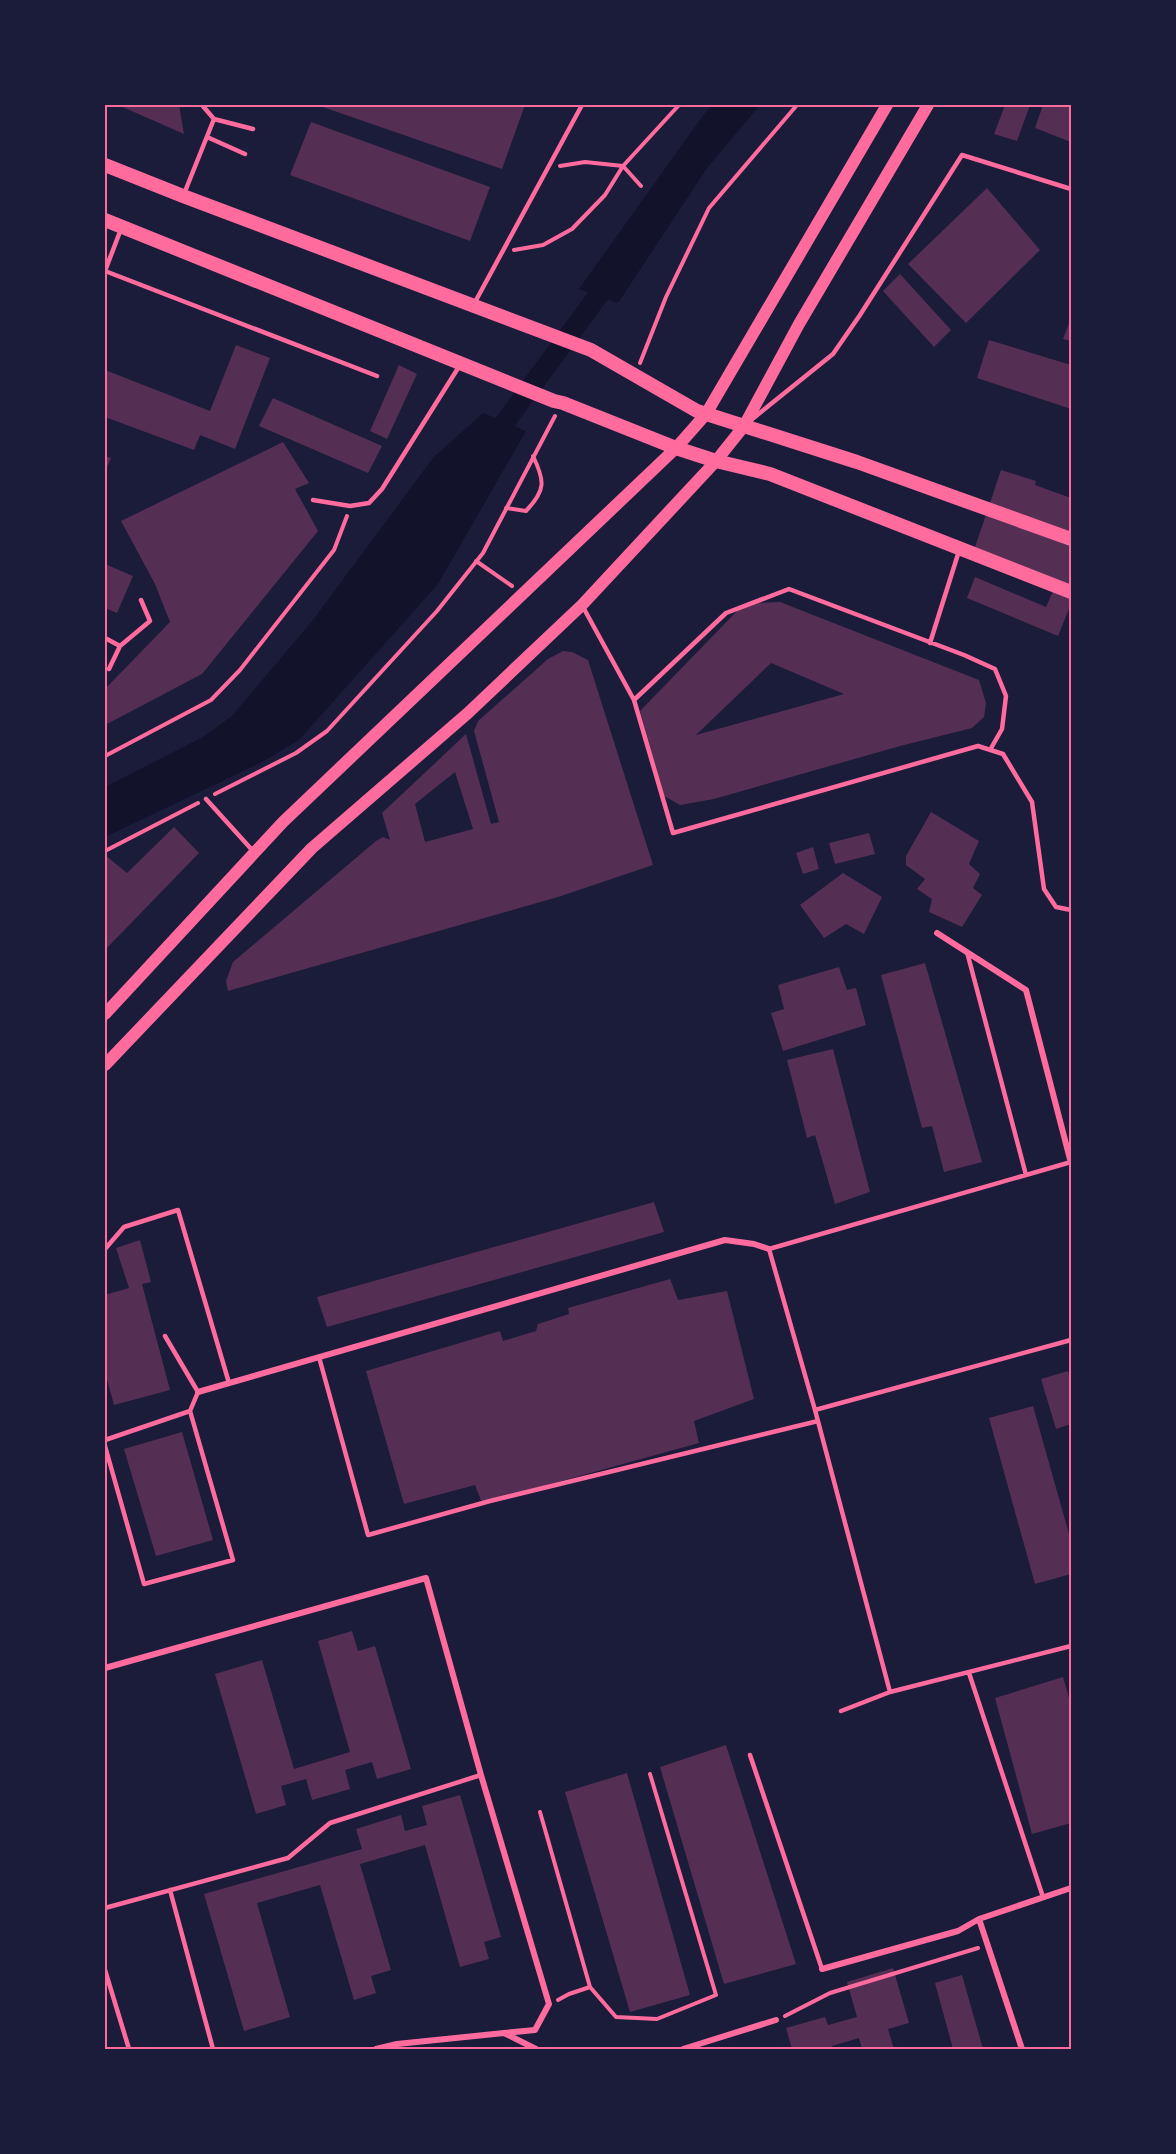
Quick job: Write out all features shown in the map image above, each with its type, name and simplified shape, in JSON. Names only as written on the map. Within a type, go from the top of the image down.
[{"type":"main road","points":[[105,1014],[291,814],[676,448],[706,414],[887,105]]},
{"type":"main road","points":[[105,1065],[312,848],[468,713],[582,604],[716,461],[744,426],[799,324],[927,106]]},
{"type":"main road","points":[[105,165],[591,350],[706,414],[857,462],[1071,539]]},
{"type":"main road","points":[[105,220],[676,448],[716,461],[771,474],[1071,592]]},
{"type":"street","points":[[937,933],[1026,990],[1071,1163]]},
{"type":"street","points":[[198,1392],[725,1240],[754,1244],[769,1249]]},
{"type":"street","points":[[105,1668],[426,1578],[481,1775],[549,2004],[535,2030],[396,2044],[376,2049]]},
{"type":"street","points":[[822,1969],[958,1931],[979,1918],[1071,1888]]},
{"type":"street","points":[[979,1918],[1022,2049]]},
{"type":"street","points":[[682,2049],[776,2020]]},
{"type":"street","points":[[504,2033],[536,2049]]},
{"type":"lane","points":[[202,105],[214,119],[253,129]]},
{"type":"lane","points":[[474,304],[582,105]]},
{"type":"lane","points":[[183,196],[214,119]]},
{"type":"lane","points":[[207,137],[244,154]]},
{"type":"lane","points":[[744,426],[833,354],[962,155],[1071,189]]},
{"type":"lane","points":[[122,227],[105,271],[376,376]]},
{"type":"lane","points":[[313,500],[350,506],[369,503],[382,489],[461,362]]},
{"type":"lane","points":[[930,643],[960,548]]},
{"type":"lane","points":[[634,700],[726,613],[789,589],[995,669],[1006,696],[1002,729],[990,750]]},
{"type":"lane","points":[[109,669],[120,646],[150,621],[141,600]]},
{"type":"lane","points":[[582,604],[634,700],[673,832],[978,746],[1003,754],[1032,802],[1044,889],[1056,907],[1071,910]]},
{"type":"lane","points":[[105,638],[120,646]]},
{"type":"lane","points":[[206,799],[255,853]]},
{"type":"lane","points":[[968,952],[1026,1175]]},
{"type":"lane","points":[[890,1692],[815,1410],[769,1249],[1071,1163]]},
{"type":"lane","points":[[105,1249],[124,1227],[178,1210],[229,1383]]},
{"type":"lane","points":[[105,1446],[144,1584],[233,1560],[190,1411],[198,1392],[165,1336]]},
{"type":"lane","points":[[815,1410],[1071,1340]]},
{"type":"lane","points":[[319,1357],[368,1535],[490,1501],[818,1421]]},
{"type":"lane","points":[[105,1440],[190,1411]]},
{"type":"lane","points":[[841,1711],[890,1692],[1071,1646]]},
{"type":"lane","points":[[969,1673],[1043,1897]]},
{"type":"lane","points":[[750,1755],[822,1969]]},
{"type":"lane","points":[[105,1908],[288,1858],[330,1823],[481,1775]]},
{"type":"lane","points":[[170,1890],[213,2049]]},
{"type":"lane","points":[[105,1970],[129,2049]]},
{"type":"path","points":[[501,252],[543,246],[572,229],[605,195],[623,166],[679,105]]},
{"type":"path","points":[[636,375],[666,297],[709,208],[797,105]]},
{"type":"path","points":[[548,168],[585,162],[623,166],[640,186]]},
{"type":"path","points":[[105,851],[296,753],[327,730],[437,611],[483,553],[559,402]]},
{"type":"path","points":[[506,508],[526,511],[538,498],[543,477],[533,455]]},
{"type":"path","points":[[105,756],[211,700],[240,670],[334,550],[350,506]]},
{"type":"path","points":[[476,561],[523,593]]},
{"type":"path","points":[[540,1812],[590,1988],[616,2017],[657,2019],[716,1995],[650,1774]]},
{"type":"path","points":[[776,2020],[830,1994],[988,1945]]},
{"type":"path","points":[[549,2004],[568,1994],[590,1988]]},
{"type":"shaded area","points":[[712,105],[760,105],[707,168],[618,303],[579,289],[702,117]]},
{"type":"shaded area","points":[[483,413],[526,431],[438,584],[299,740],[260,763],[105,837],[105,787],[203,737],[232,716],[313,620],[433,458]]},
{"type":"building","points":[[118,105],[179,105],[184,134]]},
{"type":"building","points":[[317,105],[525,105],[502,169]]},
{"type":"building","points":[[1005,105],[1030,105],[1017,141],[994,134]]},
{"type":"building","points":[[1043,105],[1071,105],[1071,142],[1035,128]]},
{"type":"building","points":[[311,122],[490,187],[470,241],[290,175]]},
{"type":"building","points":[[987,188],[1040,250],[966,323],[908,264]]},
{"type":"building","points":[[900,274],[951,330],[934,347],[883,291]]},
{"type":"building","points":[[1071,318],[1071,341],[1063,339]]},
{"type":"building","points":[[989,340],[1071,365],[1071,409],[977,378]]},
{"type":"building","points":[[236,345],[270,358],[235,449],[200,435],[194,450],[105,417],[105,370],[210,411]]},
{"type":"building","points":[[399,365],[417,374],[387,439],[370,431]]},
{"type":"building","points":[[273,398],[382,446],[368,473],[259,426]]},
{"type":"building","points":[[283,442],[309,483],[295,489],[318,531],[202,674],[105,725],[105,689],[170,622],[155,584],[121,521]]},
{"type":"building","points":[[105,456],[111,458],[105,471]]},
{"type":"building","points":[[1001,470],[1036,481],[1035,485],[1071,498],[1071,604],[1058,636],[967,598],[975,577],[1046,607],[1057,582],[972,556]]},
{"type":"building","points":[[105,564],[133,576],[117,613],[105,608]]},
{"type":"building","points":[[780,602],[979,680],[986,703],[984,717],[972,728],[714,799],[680,805],[664,796],[640,711],[738,610],[758,603]],"holes":[[[771,663],[844,694],[696,735]]]},
{"type":"building","points":[[563,651],[572,652],[588,660],[653,865],[558,897],[228,991],[226,981],[233,962],[376,841],[383,837],[390,840],[382,813],[466,734],[491,824],[499,822],[474,731],[478,721],[548,659]],"holes":[[[455,772],[473,829],[425,842],[415,804]]]},
{"type":"building","points":[[931,812],[979,841],[969,864],[980,874],[973,888],[982,895],[962,927],[929,912],[932,899],[917,889],[925,879],[906,865],[906,856]]},
{"type":"building","points":[[174,827],[199,853],[105,950],[105,855],[127,873]]},
{"type":"building","points":[[869,833],[875,854],[835,864],[829,843]]},
{"type":"building","points":[[813,847],[819,869],[803,874],[796,853]]},
{"type":"building","points":[[843,873],[882,897],[864,934],[846,924],[824,938],[800,905]]},
{"type":"building","points":[[925,963],[982,1162],[944,1172],[932,1126],[922,1128],[881,975]]},
{"type":"building","points":[[839,967],[847,990],[856,988],[866,1025],[783,1051],[771,1013],[784,1009],[778,985]]},
{"type":"building","points":[[833,1049],[870,1192],[835,1204],[815,1135],[807,1138],[787,1060]]},
{"type":"building","points":[[654,1202],[664,1232],[327,1327],[317,1297]]},
{"type":"building","points":[[140,1240],[151,1282],[142,1284],[170,1390],[114,1405],[105,1372],[105,1295],[129,1288],[116,1248]]},
{"type":"building","points":[[670,1279],[678,1300],[727,1291],[754,1399],[694,1421],[699,1443],[482,1503],[475,1485],[404,1504],[366,1371],[500,1331],[503,1341],[536,1331],[538,1324],[569,1314],[568,1308]]},
{"type":"building","points":[[1068,1371],[1071,1383],[1071,1424],[1056,1429],[1041,1379]]},
{"type":"building","points":[[1033,1406],[1071,1541],[1071,1574],[1035,1584],[989,1418]]},
{"type":"building","points":[[182,1432],[213,1540],[156,1556],[124,1449]]},
{"type":"building","points":[[352,1631],[358,1651],[375,1646],[411,1769],[377,1779],[372,1762],[345,1770],[350,1789],[312,1800],[306,1779],[281,1786],[286,1805],[256,1814],[215,1674],[262,1660],[294,1769],[350,1752],[318,1641]]},
{"type":"building","points":[[1063,1677],[1071,1705],[1071,1823],[1032,1834],[995,1698]]},
{"type":"building","points":[[726,1745],[796,1964],[724,1984],[660,1767]]},
{"type":"building","points":[[627,1773],[690,1995],[630,2012],[565,1792]]},
{"type":"building","points":[[460,1795],[501,1937],[484,1942],[489,1959],[460,1967],[425,1845],[360,1864],[391,1970],[371,1976],[376,1993],[354,2000],[320,1885],[257,1903],[290,2017],[244,2031],[204,1894],[362,1849],[356,1829],[401,1815],[405,1831],[427,1825],[422,1806]]},
{"type":"building","points":[[893,1968],[909,2023],[888,2029],[894,2049],[862,2049],[859,2038],[832,2046],[833,2049],[792,2049],[786,2028],[825,2017],[828,2025],[857,2017],[847,1982]]},
{"type":"building","points":[[962,1975],[983,2049],[953,2049],[935,1983]]},
{"type":"waterway","points":[[489,444],[614,274]]}]
